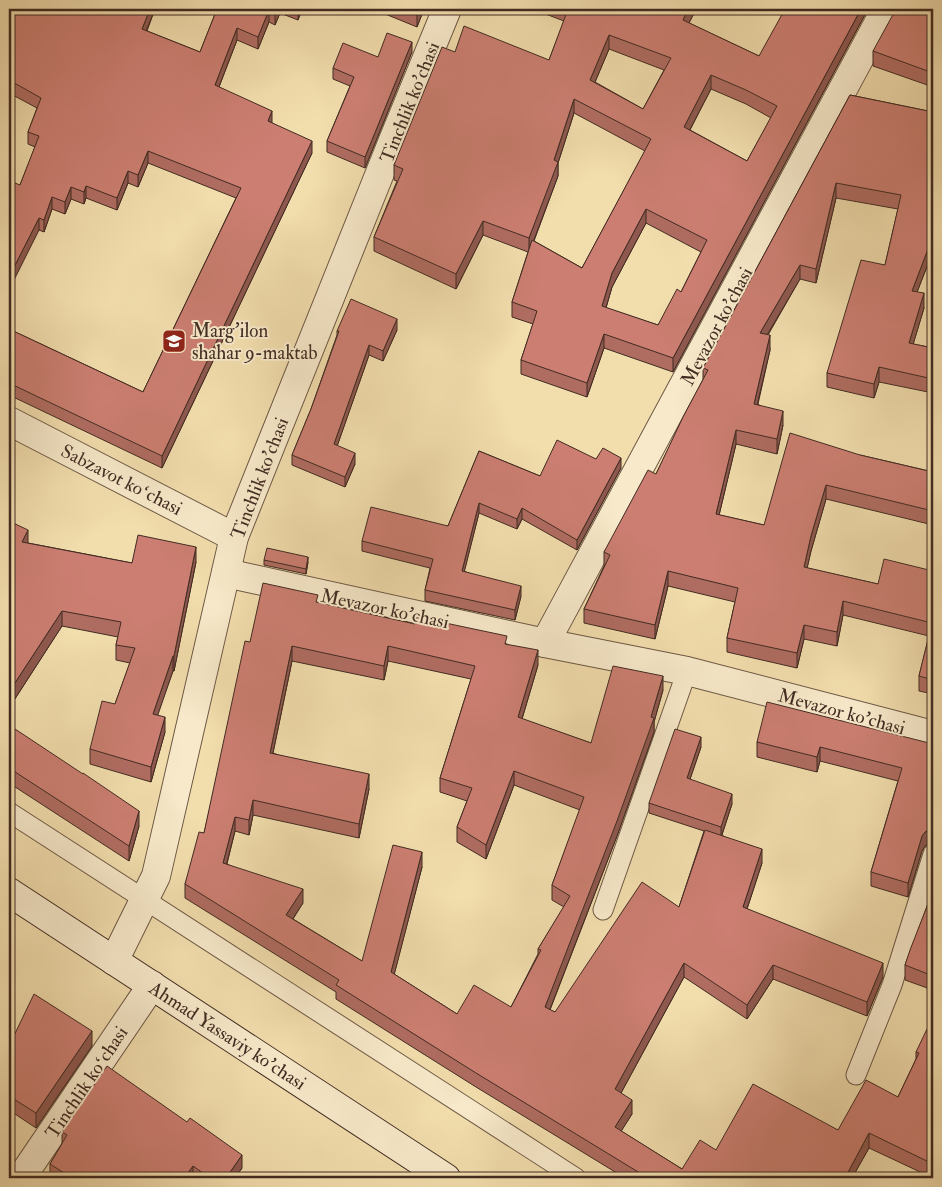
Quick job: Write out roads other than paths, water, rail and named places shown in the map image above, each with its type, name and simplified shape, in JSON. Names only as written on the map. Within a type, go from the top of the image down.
[{"type":"street","name":"Tinchlik ko'chasi","points":[[114,961],[156,876],[234,537],[447,9]]},
{"type":"street","name":"Mevazor ko'chasi","points":[[545,643],[886,9]]},
{"type":"street","name":"Sabzavot koʻchasi","points":[[9,421],[234,537]]},
{"type":"street","name":"Mevazor ko'chasi","points":[[226,574],[545,643],[687,671],[933,735]]},
{"type":"street","name":"Ahmad Yassaviy ko'chasi","points":[[9,892],[446,1178]]},
{"type":"street","name":"Tinchlik koʻchasi","points":[[21,1178],[152,985]]},
{"type":"lane","points":[[603,910],[687,671]]},
{"type":"lane","points":[[9,812],[576,1178]]},
{"type":"lane","points":[[856,1075],[892,985],[933,854]]},
{"type":"place","name":"Marg'ilon shahar 9-maktab","points":[[174,341]]}]
